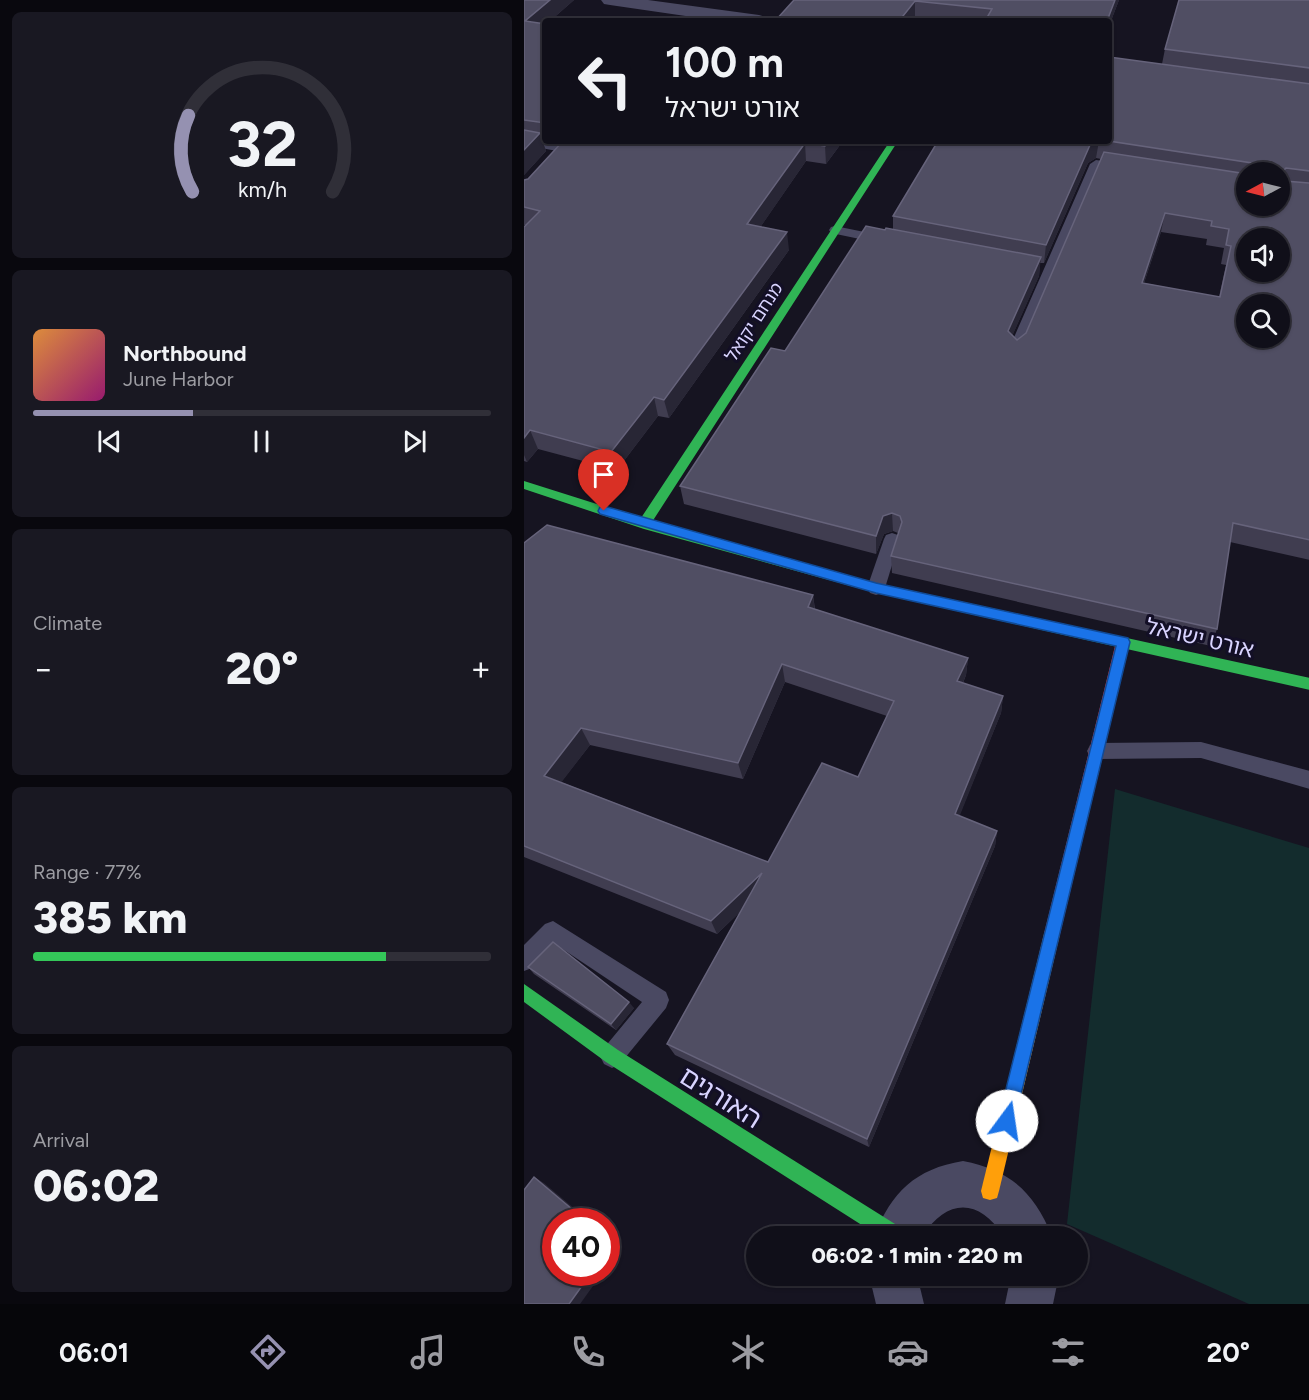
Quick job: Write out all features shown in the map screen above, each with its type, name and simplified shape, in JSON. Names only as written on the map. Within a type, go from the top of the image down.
[{"type":"street","points":[[610,0],[674,15],[705,17],[728,0]]},
{"type":"street","name":"מנחם יקואל","points":[[644,524],[892,144]]},
{"type":"street","points":[[547,166],[567,145]]},
{"type":"street","name":"אורט ישראל","points":[[524,485],[644,524],[876,588],[1310,684]]},
{"type":"street","points":[[990,1191],[1123,642]]},
{"type":"street","name":"האורגים","points":[[524,992],[611,1056],[880,1226]]},
{"type":"street","points":[[901,1226],[919,1201],[934,1191],[953,1185],[972,1185],[990,1191],[1007,1202],[1024,1226]]},
{"type":"street","points":[[896,1286],[900,1304]]},
{"type":"street","points":[[1029,1304],[1033,1286]]},
{"type":"lane","points":[[524,142],[542,143]]},
{"type":"lane","points":[[1015,351],[1044,270],[1096,164],[1143,171]]},
{"type":"lane","points":[[835,230],[903,243]]},
{"type":"lane","points":[[876,588],[892,538]]},
{"type":"lane","points":[[1097,751],[1201,750],[1310,780]]},
{"type":"lane","points":[[524,960],[553,931],[658,1000],[611,1056]]},
{"type":"green space","points":[[1115,789],[1309,848],[1309,1304],[1249,1304],[1088,1233],[1088,1226],[1067,1224]]},
{"type":"building","points":[[524,0],[550,0],[525,21],[542,24],[542,123],[524,120]]},
{"type":"building","points":[[794,0],[1115,0],[1108,18],[987,18],[992,9],[915,1],[901,18],[778,18]]},
{"type":"building","points":[[1179,0],[1310,0],[1310,68],[1165,49]]},
{"type":"building","points":[[1112,57],[1310,84],[1310,171],[1290,168],[1290,162],[1246,162],[1112,141]]},
{"type":"building","points":[[524,130],[540,133],[524,150]]},
{"type":"building","points":[[560,144],[804,144],[747,224],[787,232],[664,400],[654,397],[611,452],[530,430],[524,438],[524,227],[540,211],[524,207],[524,180],[528,179]]},
{"type":"building","points":[[936,144],[1092,144],[1046,245],[893,216]]},
{"type":"building","points":[[1104,152],[1236,172],[1236,216],[1290,216],[1290,181],[1310,183],[1310,540],[1233,523],[1217,629],[891,556],[902,522],[900,516],[892,513],[883,516],[876,536],[680,486],[771,348],[785,351],[866,226],[1041,257],[1008,331],[1017,340],[1026,333]],"holes":[[[1165,213],[1212,221],[1211,226],[1229,229],[1226,245],[1231,246],[1220,297],[1142,283]]]},
{"type":"building","points":[[547,525],[813,595],[808,607],[968,658],[957,681],[1003,696],[955,814],[997,831],[867,1139],[667,1044],[762,873],[711,921],[524,846],[524,543]],"holes":[[[782,664],[894,701],[858,777],[822,763],[768,862],[544,776],[581,728],[738,763]]]},
{"type":"building","points":[[553,942],[629,1002],[611,1024],[528,967]]},
{"type":"building","points":[[534,1177],[571,1208],[542,1208],[542,1286],[582,1286],[569,1304],[524,1304],[524,1190]]},
{"type":"traffic: fast","points":[[644,524],[892,144]]},
{"type":"traffic: fast","points":[[524,485],[644,524],[876,588],[1310,684]]},
{"type":"traffic: fast","points":[[524,992],[612,1056],[880,1226]]},
{"type":"traffic: slow","points":[[990,1191],[1052,934]]},
{"type":"traffic: jam","points":[[1052,934],[1123,642]]},
{"type":"route","points":[[604,511],[876,588],[1123,642],[1007,1121]]}]
